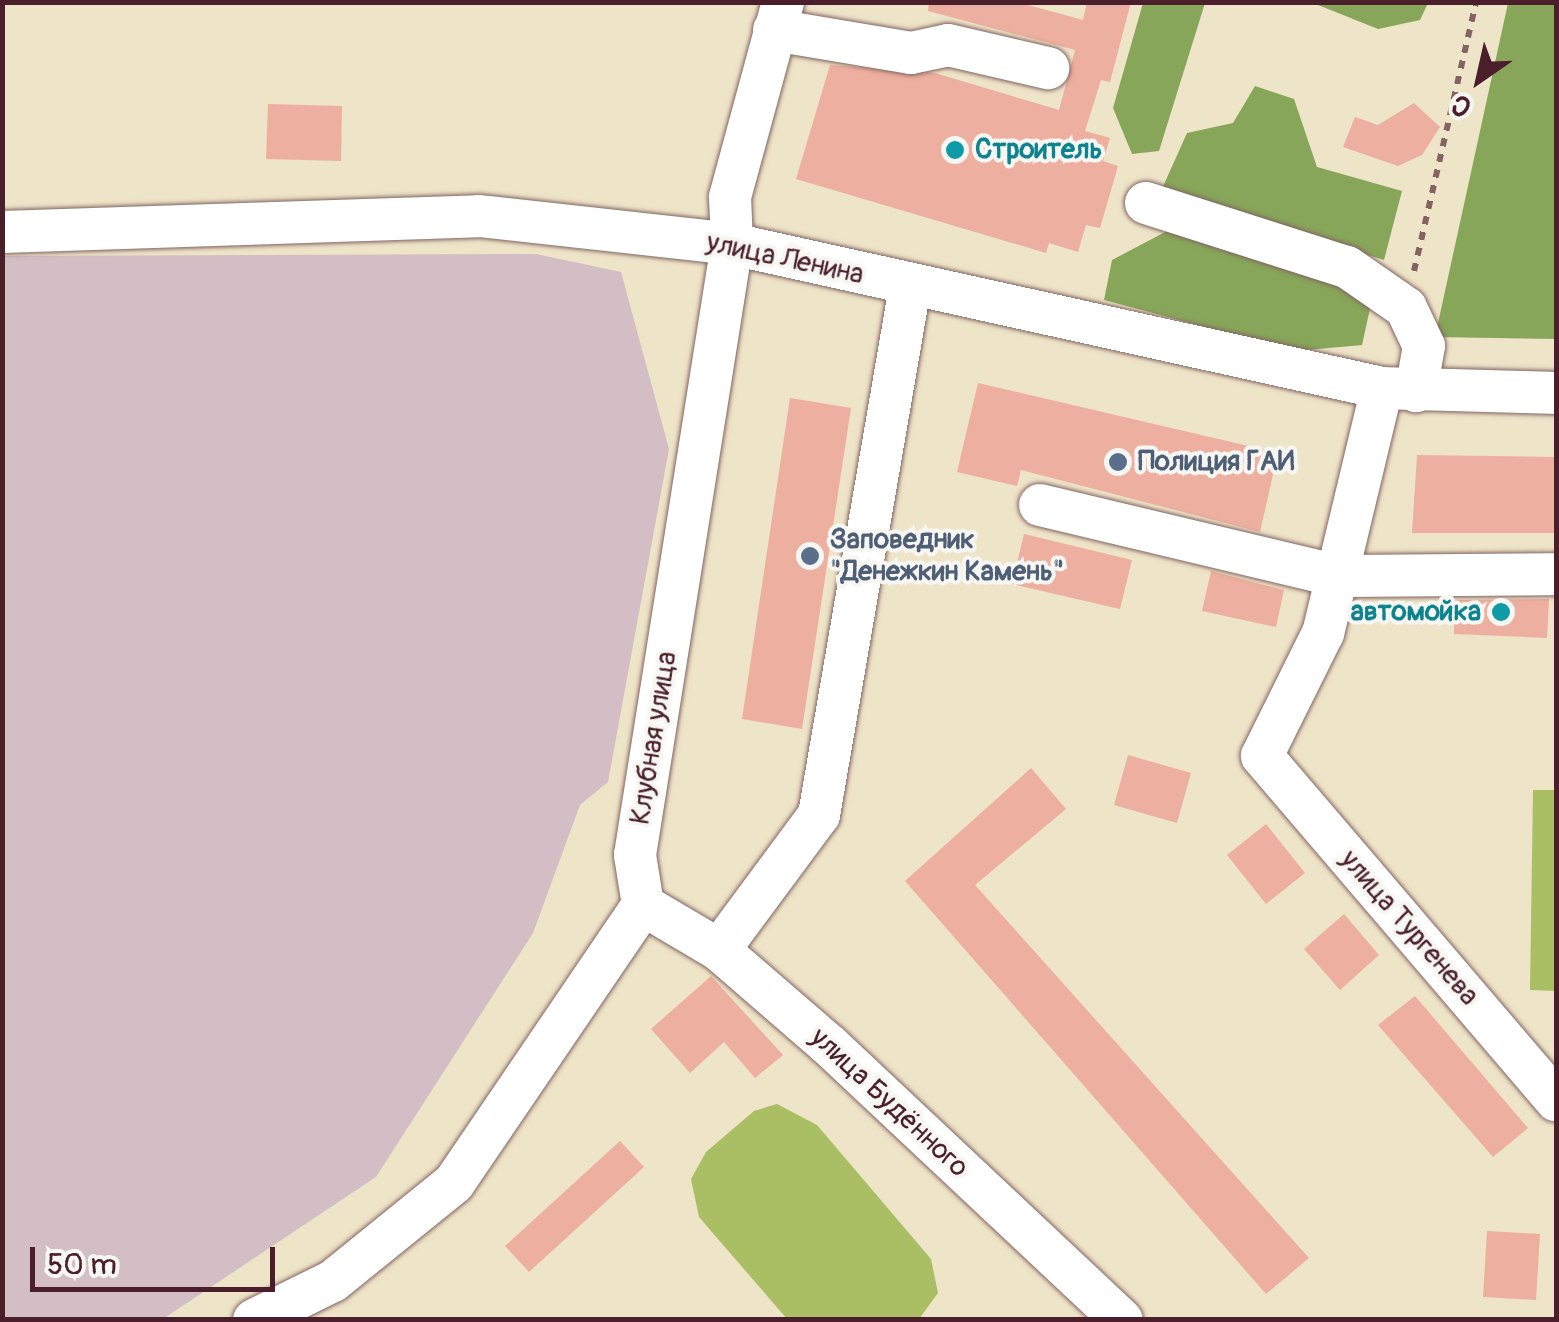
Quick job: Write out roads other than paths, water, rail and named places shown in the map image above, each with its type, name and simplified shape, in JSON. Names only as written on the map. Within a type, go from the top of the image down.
[{"type":"street","points":[[778,16],[910,54],[948,45],[1048,68]]},
{"type":"street","name":"Клубная улица","points":[[643,904],[636,855],[732,244],[730,197],[778,16]]},
{"type":"street","points":[[1146,203],[1346,267],[1406,308],[1424,346],[1399,389],[1338,576]]},
{"type":"street","name":"улица Ленина","points":[[2,232],[478,216],[732,244],[910,287],[1399,389],[1556,392]]},
{"type":"street","points":[[718,950],[818,816],[910,287]]},
{"type":"street","points":[[1040,505],[1338,576],[1556,574]]},
{"type":"street","name":"улица Тургенева","points":[[1338,576],[1323,634],[1262,756],[1556,1100]]},
{"type":"street","points":[[254,1320],[333,1281],[454,1183],[643,904]]},
{"type":"street","name":"улица Будённого","points":[[643,904],[718,950],[1122,1320]]},
{"type":"place","name":"Строитель","points":[[955,150]]},
{"type":"place","name":"Полиция ГАИ","points":[[1118,462]]},
{"type":"place","name":"Заповедник \"Денежкин Камень\"","points":[[810,556]]},
{"type":"place","name":"автомойка","points":[[1501,612]]}]
